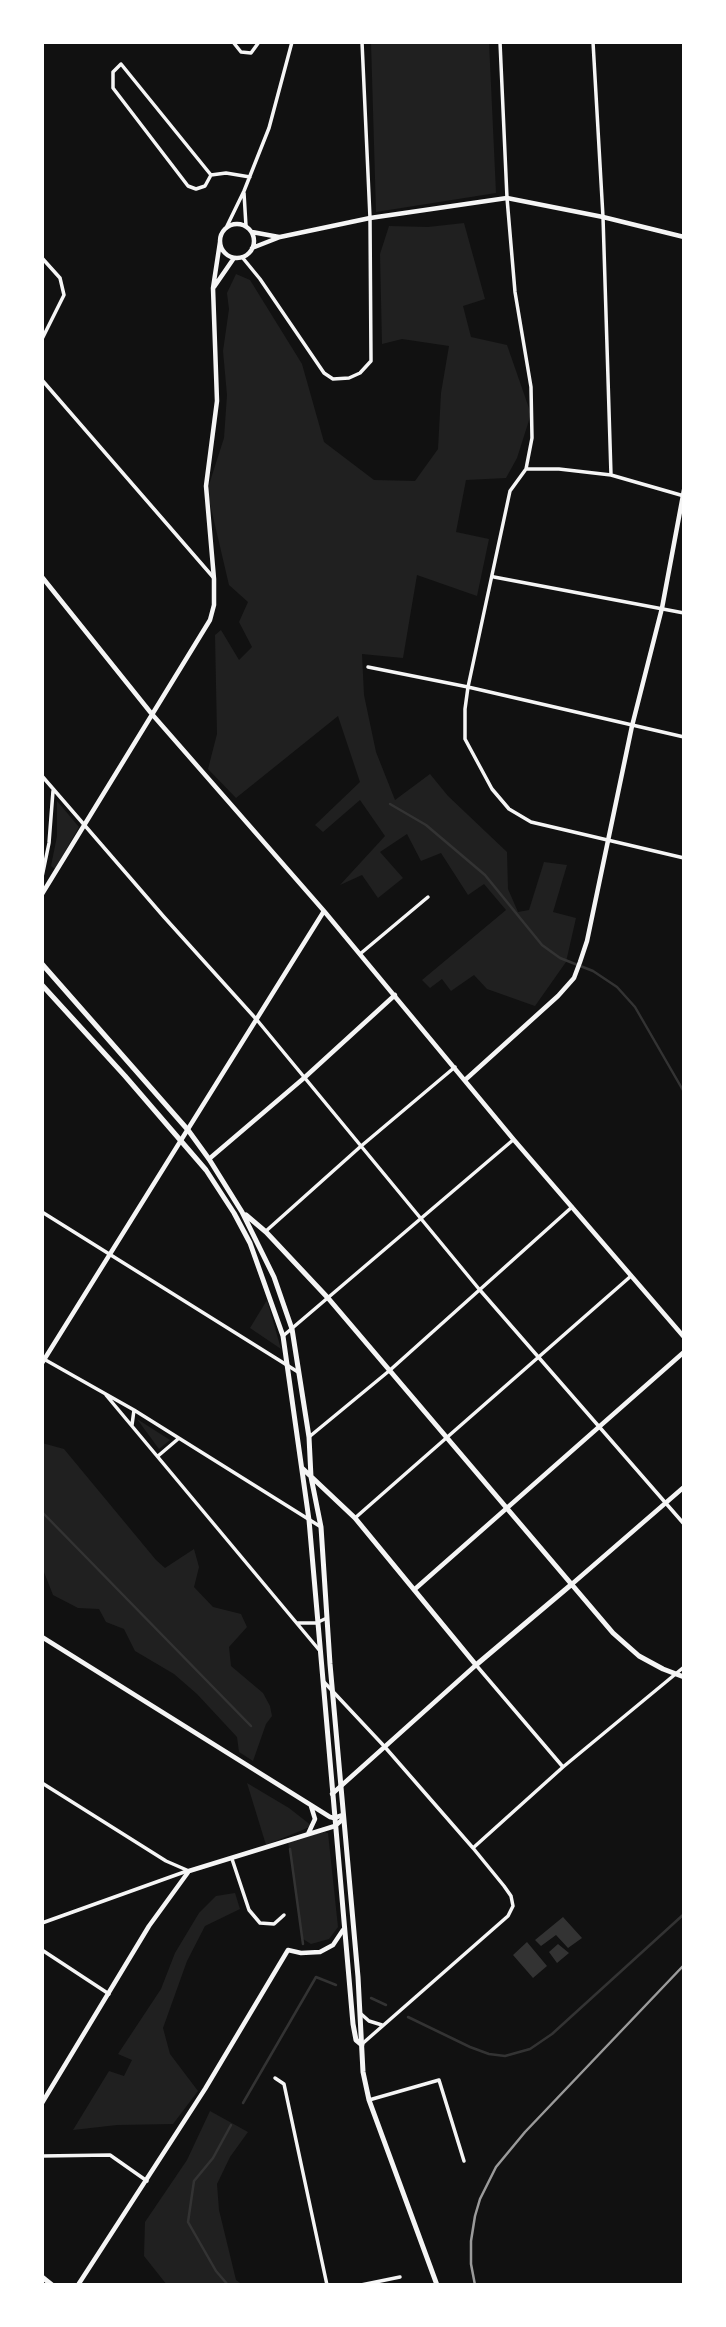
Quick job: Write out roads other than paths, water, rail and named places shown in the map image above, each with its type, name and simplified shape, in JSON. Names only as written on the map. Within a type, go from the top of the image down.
[{"type":"main road","points":[[42,964],[188,1130],[209,1159],[242,1212],[274,1276],[292,1329],[309,1437],[311,1476],[321,1527],[358,1977],[363,2072],[369,2100],[437,2285]]},
{"type":"main road","points":[[42,985],[182,1140],[234,1213],[250,1243],[283,1336],[309,1520],[354,2036],[362,2045]]},
{"type":"main road","points":[[242,1212],[266,1232],[328,1298],[613,1633],[639,1656],[684,1677]]},
{"type":"main road","points":[[302,1468],[355,1518],[476,1665],[572,1584]]},
{"type":"main road","points":[[42,2277],[52,2285]]},
{"type":"street","points":[[233,42],[241,52],[251,53],[259,42]]},
{"type":"street","points":[[42,894],[210,621],[214,606],[214,579],[206,486],[217,401],[213,288],[220,242],[269,128],[292,42]]},
{"type":"street","points":[[242,257],[261,279],[324,373],[333,379],[349,378],[360,373],[371,361],[370,218],[362,42]]},
{"type":"street","points":[[500,42],[507,198],[515,292],[531,387],[532,438],[526,469],[510,491],[494,577],[468,687],[465,739],[492,789],[509,809],[531,821],[684,858]]},
{"type":"street","points":[[593,42],[603,218],[611,475]]},
{"type":"street","points":[[121,64],[211,175],[208,183],[200,188],[188,186],[113,88],[111,77],[117,67],[121,64]]},
{"type":"street","points":[[211,175],[226,173],[250,177]]},
{"type":"street","points":[[244,191],[246,226]]},
{"type":"street","points":[[220,242],[220,248],[225,254],[234,258],[242,257],[252,248],[280,237],[370,218],[507,198],[684,237]]},
{"type":"street","points":[[227,226],[239,223],[252,232],[280,237]]},
{"type":"street","points":[[252,232],[252,248]]},
{"type":"street","points":[[42,258],[60,278],[64,295],[42,339]]},
{"type":"street","points":[[213,288],[234,258]]},
{"type":"street","points":[[42,380],[214,579]]},
{"type":"street","points":[[526,469],[559,469],[611,475],[684,496]]},
{"type":"street","points":[[465,1080],[558,996],[574,978],[587,941],[632,726],[662,608],[684,490]]},
{"type":"street","points":[[42,577],[151,713],[324,911],[514,1140],[684,1337]]},
{"type":"street","points":[[494,577],[684,613]]},
{"type":"street","points":[[368,667],[468,687],[684,737]]},
{"type":"street","points":[[42,776],[84,827],[257,1020],[479,1289],[684,1524]]},
{"type":"street","points":[[42,877],[50,843],[53,789]]},
{"type":"street","points":[[360,954],[428,897]]},
{"type":"street","points":[[321,1527],[134,1410],[43,1360],[324,911]]},
{"type":"street","points":[[209,1159],[395,995]]},
{"type":"street","points":[[266,1232],[360,1147],[455,1068]]},
{"type":"street","points":[[283,1336],[514,1140]]},
{"type":"street","points":[[309,1437],[389,1371],[572,1207]]},
{"type":"street","points":[[42,1212],[300,1373]]},
{"type":"street","points":[[355,1518],[631,1276]]},
{"type":"street","points":[[415,1589],[684,1352]]},
{"type":"street","points":[[106,1395],[320,1651]]},
{"type":"street","points":[[131,1425],[134,1410]]},
{"type":"street","points":[[158,1457],[178,1439]]},
{"type":"street","points":[[572,1584],[684,1487]]},
{"type":"street","points":[[297,1623],[316,1623],[327,1618]]},
{"type":"street","points":[[42,1637],[310,1805],[334,1818],[343,1817]]},
{"type":"street","points":[[332,1794],[476,1665],[563,1767]]},
{"type":"street","points":[[473,1849],[563,1767],[684,1667]]},
{"type":"street","points":[[323,1681],[384,1746],[473,1849],[511,1896],[513,1906],[508,1916],[362,2045]]},
{"type":"street","points":[[42,1783],[166,1861],[189,1871]]},
{"type":"street","points":[[308,1834],[315,1819],[310,1805]]},
{"type":"street","points":[[42,1923],[189,1871],[335,1826],[343,1817]]},
{"type":"street","points":[[232,1859],[248,1910],[260,1923],[274,1924],[284,1915]]},
{"type":"street","points":[[42,2102],[149,1926],[189,1871]]},
{"type":"street","points":[[78,2285],[205,2089],[288,1950],[301,1953],[320,1952],[333,1945],[344,1928]]},
{"type":"street","points":[[42,1950],[109,1994]]},
{"type":"street","points":[[352,2014],[360,2010],[375,2024],[384,2025]]},
{"type":"street","points":[[275,2078],[284,2084],[327,2285]]},
{"type":"street","points":[[369,2100],[439,2080],[464,2161]]},
{"type":"street","points":[[42,2155],[110,2155],[147,2181]]},
{"type":"street","points":[[361,2285],[400,2277]]},
{"type":"waterway","points":[[390,804],[426,825],[485,875],[542,945],[560,958],[593,971],[617,987],[635,1007],[684,1092]]},
{"type":"waterway","points":[[42,1512],[251,1726]]},
{"type":"waterway","points":[[290,1849],[303,1944]]},
{"type":"waterway","points":[[408,2017],[489,2054],[505,2056],[530,2049],[552,2034],[684,1914]]},
{"type":"waterway","points":[[243,2103],[316,1977],[336,1985]]},
{"type":"waterway","points":[[371,1998],[386,2005]]},
{"type":"waterway","points":[[228,2285],[216,2271],[188,2222],[194,2181],[213,2158],[231,2125]]},
{"type":"railway","points":[[475,2285],[471,2264],[475,2216],[480,2199],[496,2167],[525,2132],[684,1965]]}]
